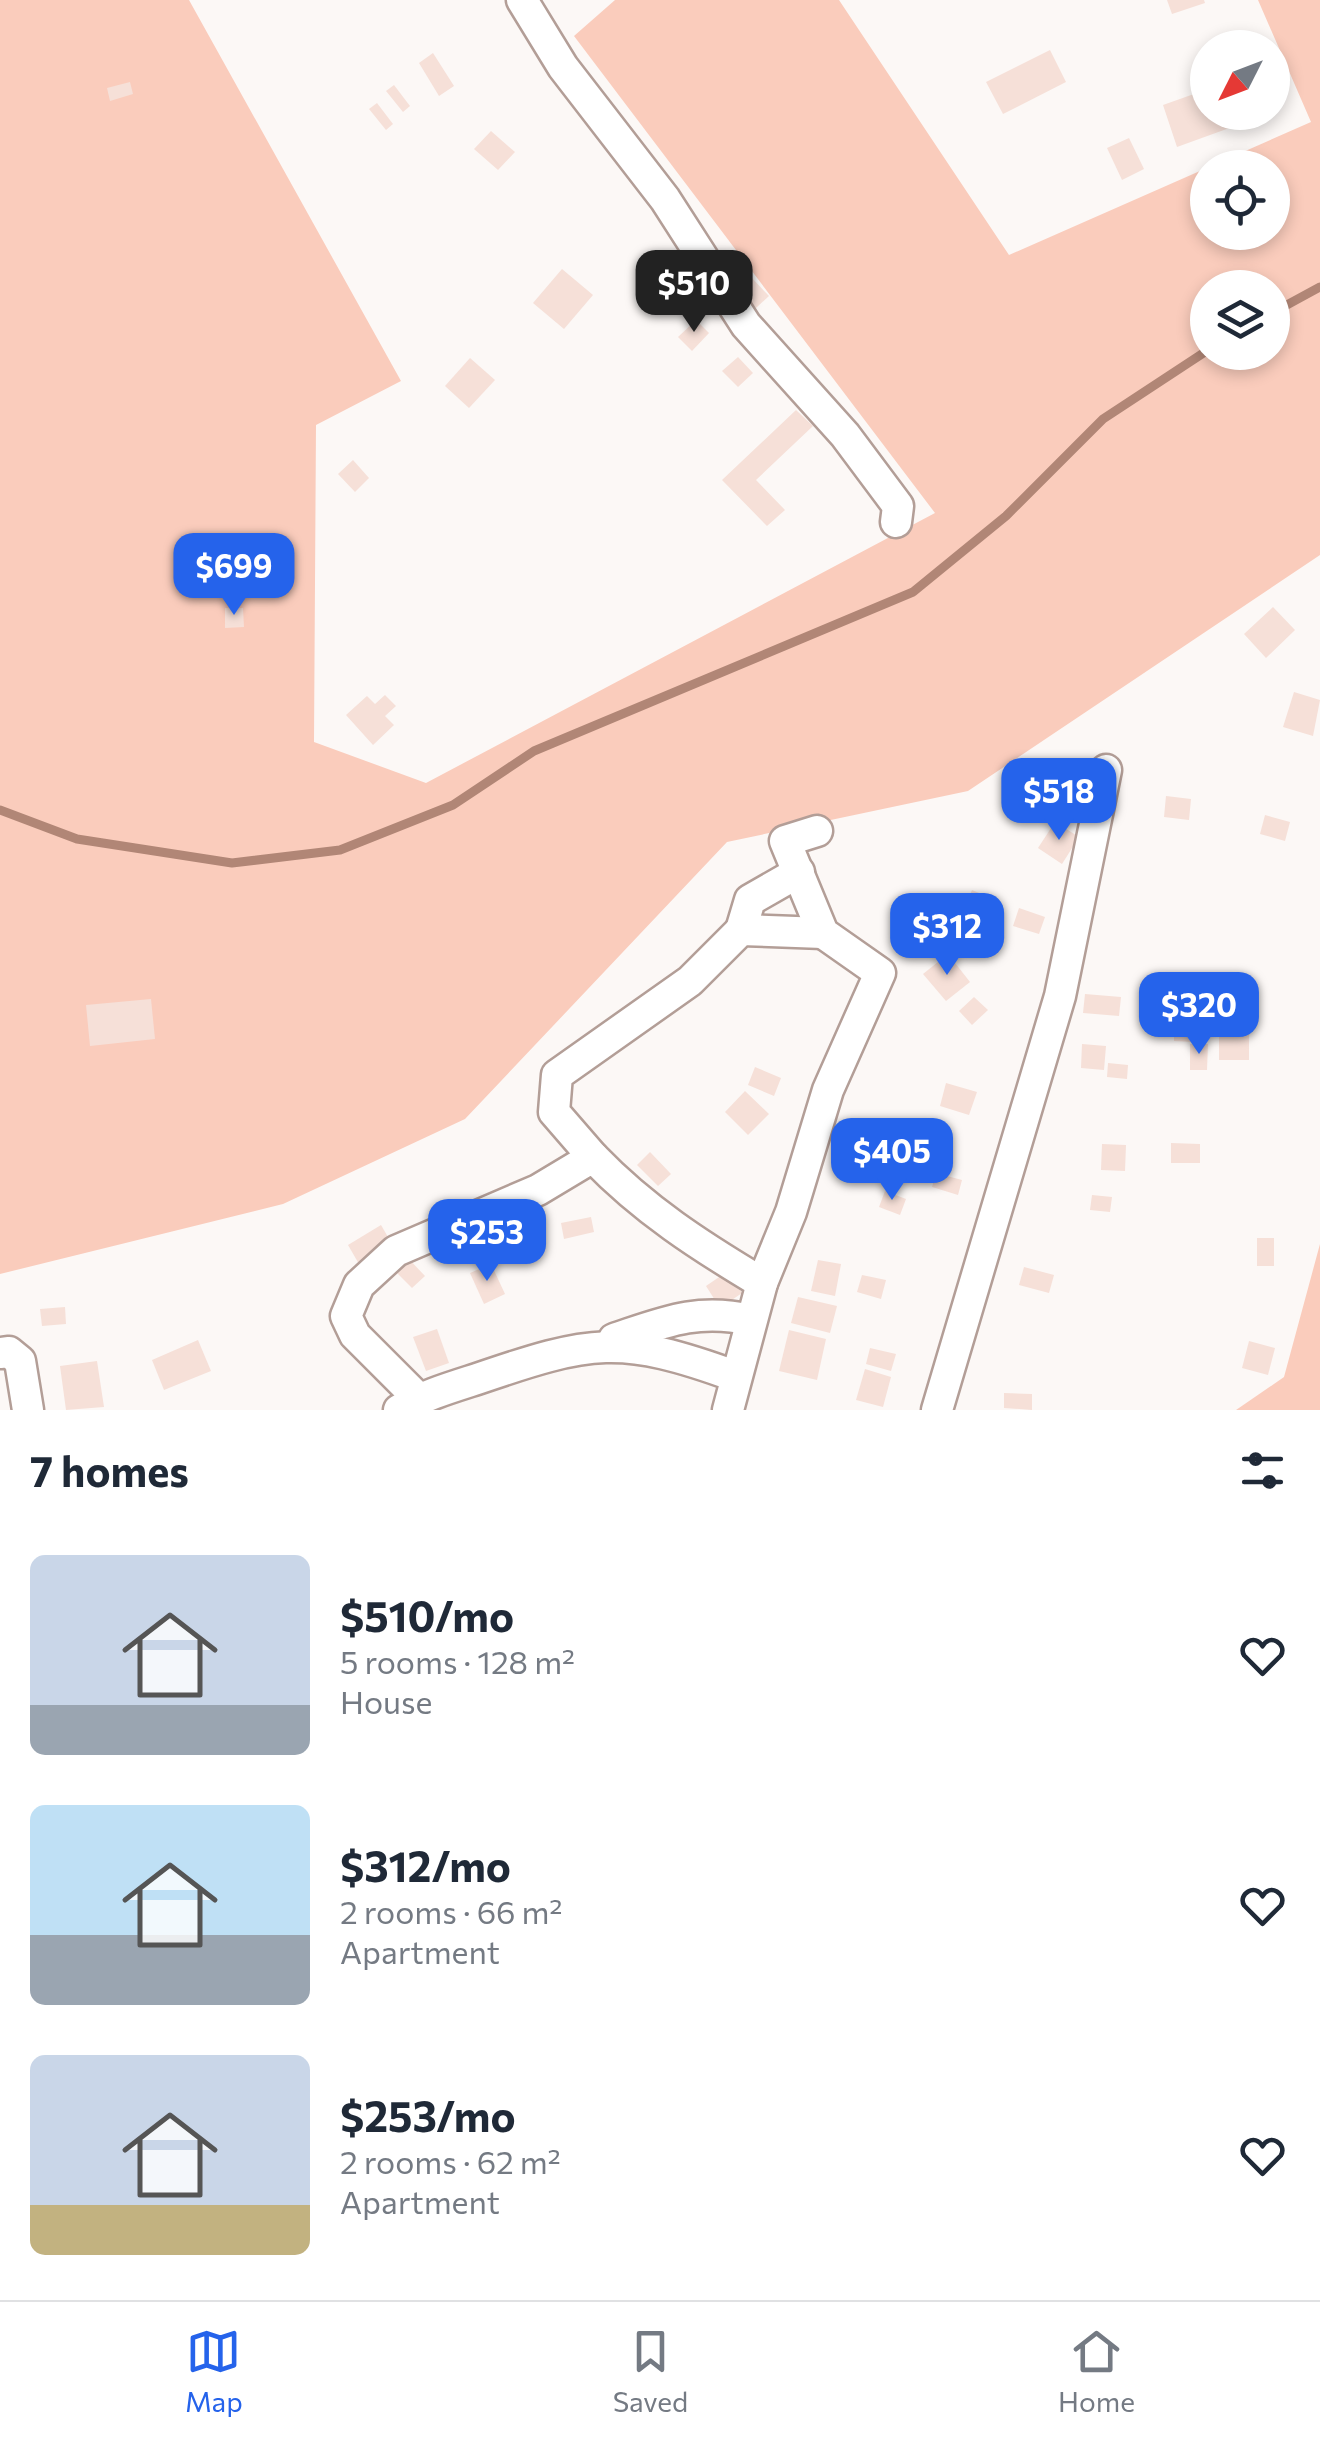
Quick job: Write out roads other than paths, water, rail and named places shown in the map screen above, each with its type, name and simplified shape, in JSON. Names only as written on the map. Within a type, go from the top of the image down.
[{"type":"street","points":[[522,0],[562,67],[665,199],[746,325],[846,435],[898,506],[896,522]]},
{"type":"street","points":[[937,1410],[1060,996],[1106,770]]},
{"type":"street","points":[[728,1410],[762,1283],[791,1212],[828,1090],[880,973],[824,933],[785,842],[817,831]]},
{"type":"street","points":[[762,1283],[688,1240],[630,1196],[554,1112],[557,1075],[690,981],[741,930],[750,900],[798,872]]},
{"type":"street","points":[[741,930],[824,933]]},
{"type":"street","points":[[593,1157],[538,1190],[396,1252],[358,1285],[346,1316],[355,1335],[409,1404],[521,1362],[595,1346],[675,1318],[717,1312],[751,1320]]},
{"type":"street","points":[[595,1346],[638,1346],[736,1376]]},
{"type":"street","points":[[0,1353],[9,1352],[20,1361],[28,1410]]},
{"type":"waterway","points":[[1290,303],[1320,287]]},
{"type":"waterway","points":[[0,810],[77,839],[232,863],[340,850],[453,805],[534,751],[913,592],[1006,516],[1103,419],[1190,362]]}]
